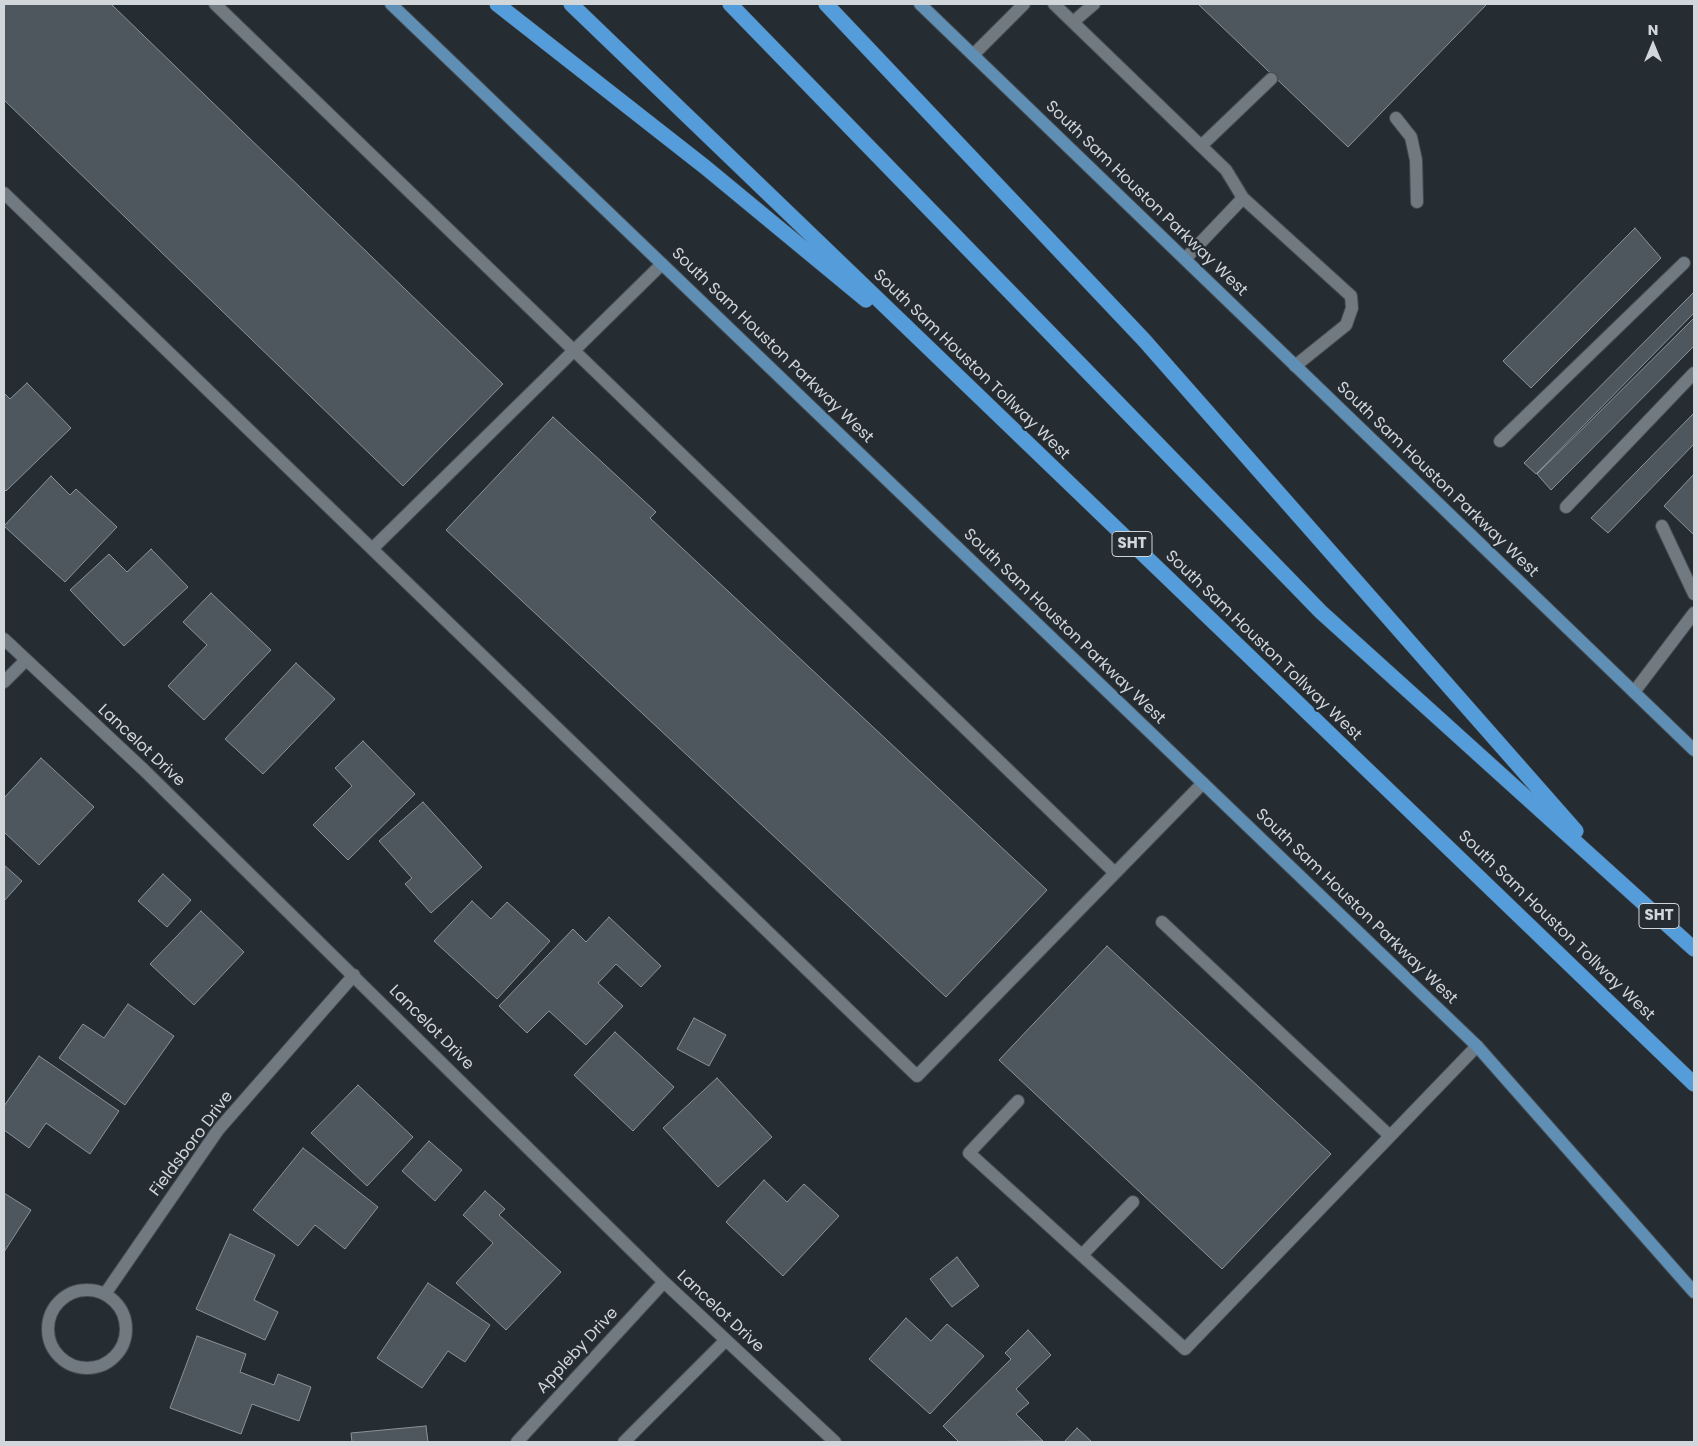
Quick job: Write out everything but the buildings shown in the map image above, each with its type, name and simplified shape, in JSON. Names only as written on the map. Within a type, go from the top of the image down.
[{"type":"highway","points":[[497,4],[705,167],[960,379]]},
{"type":"highway","name":"South Sam Houston Tollway West","points":[[571,4],[1694,1084]]},
{"type":"highway","name":"SHT","points":[[730,4],[1322,612],[1694,949]]},
{"type":"highway","points":[[826,4],[1144,340],[1623,884]]},
{"type":"main road","name":"South Sam Houston Parkway West","points":[[391,4],[1477,1046],[1694,1292]]},
{"type":"main road","name":"South Sam Houston Parkway West","points":[[920,4],[1694,750]]},
{"type":"street","points":[[215,4],[1115,873]]},
{"type":"street","points":[[973,55],[1024,4]]},
{"type":"street","points":[[1054,4],[1226,170],[1243,198],[1351,296],[1352,308],[1346,325],[1296,366]]},
{"type":"street","points":[[1073,22],[1094,4]]},
{"type":"street","points":[[1201,146],[1271,79]]},
{"type":"street","points":[[1396,118],[1411,137],[1416,160],[1417,202]]},
{"type":"street","points":[[4,193],[918,1076],[1203,783]]},
{"type":"street","points":[[1184,259],[1243,198]]},
{"type":"street","points":[[1500,441],[1684,263]]},
{"type":"street","points":[[372,549],[662,264]]},
{"type":"street","points":[[1566,507],[1694,373]]},
{"type":"street","points":[[1662,526],[1694,594]]},
{"type":"street","points":[[1634,692],[1694,612]]},
{"type":"street","name":"Lancelot Drive","points":[[4,639],[145,771],[664,1282],[835,1442]]},
{"type":"street","points":[[4,682],[26,660]]},
{"type":"street","points":[[1162,922],[1390,1136]]},
{"type":"street","name":"Fieldsboro Drive","points":[[105,1294],[218,1130],[354,975]]},
{"type":"street","points":[[1018,1101],[969,1152],[1184,1349],[1477,1046]]},
{"type":"street","points":[[1082,1255],[1133,1202]]},
{"type":"street","name":"Appleby Drive","points":[[517,1442],[664,1282]]},
{"type":"street","points":[[80,1290],[93,1290],[105,1294],[116,1302],[123,1313],[126,1326],[123,1345],[111,1361],[99,1367],[73,1366],[61,1358],[54,1349],[49,1337],[48,1325],[52,1313],[58,1302],[80,1290]]},
{"type":"street","points":[[624,1442],[726,1340]]}]
